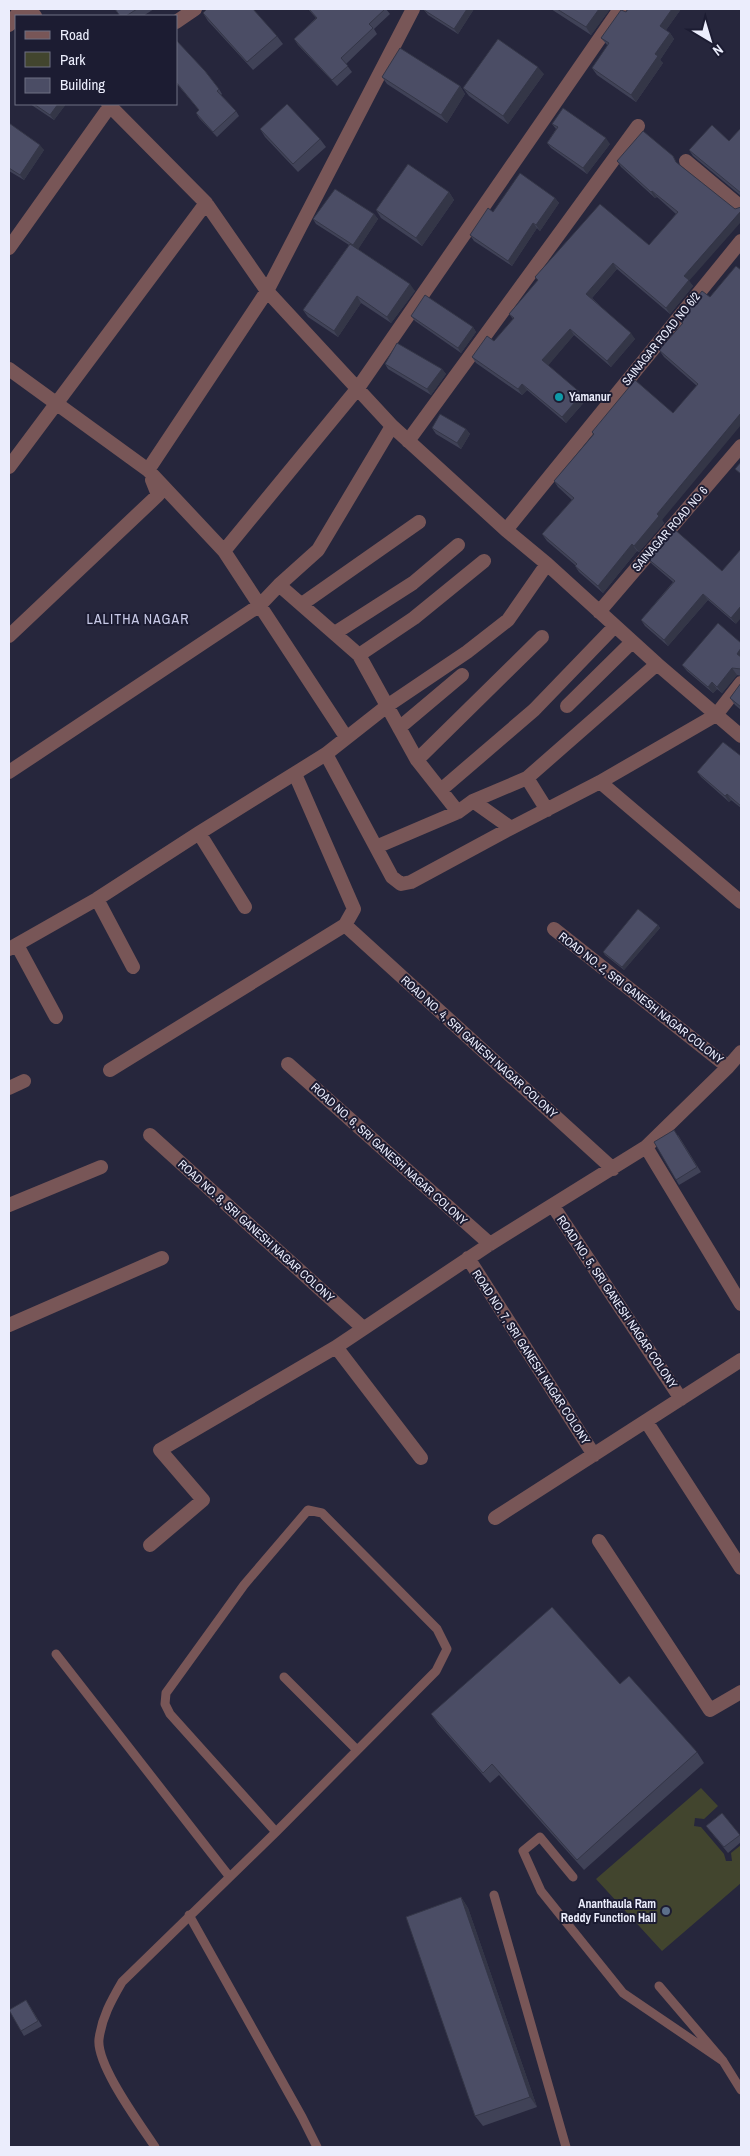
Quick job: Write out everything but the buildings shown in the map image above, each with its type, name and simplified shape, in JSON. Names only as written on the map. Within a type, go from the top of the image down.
[{"type":"street","points":[[178,21],[195,9]]},
{"type":"street","points":[[148,470],[267,290],[413,9]]},
{"type":"street","points":[[224,551],[358,388],[620,9]]},
{"type":"street","points":[[9,248],[109,105],[206,203],[267,290],[392,426],[632,642],[741,736]]},
{"type":"street","points":[[408,440],[638,126]]},
{"type":"street","points":[[686,161],[741,207]]},
{"type":"street","points":[[9,468],[206,203]]},
{"type":"street","name":"SAINAGAR ROAD NO 6/2","points":[[506,530],[741,241]]},
{"type":"street","points":[[9,369],[148,470],[224,551],[346,738]]},
{"type":"street","points":[[9,772],[260,605],[318,550],[392,426]]},
{"type":"street","name":"SAINAGAR ROAD NO 6","points":[[599,612],[741,446]]},
{"type":"street","points":[[9,636],[158,495],[148,470]]},
{"type":"street","points":[[302,604],[419,522]]},
{"type":"street","points":[[335,633],[413,583],[458,545]]},
{"type":"street","points":[[359,654],[414,618],[484,561]]},
{"type":"street","points":[[56,1017],[13,947],[97,900],[199,833],[326,754],[387,706],[468,652],[508,620],[547,564]]},
{"type":"street","points":[[279,585],[359,654],[417,760],[442,789],[458,812]]},
{"type":"street","points":[[442,789],[534,710],[615,626]]},
{"type":"street","points":[[417,760],[542,637]]},
{"type":"street","points":[[567,706],[632,642]]},
{"type":"street","points":[[376,847],[458,812],[473,801],[527,778],[657,664]]},
{"type":"street","points":[[399,728],[462,675]]},
{"type":"street","points":[[326,754],[392,877],[401,884],[411,882],[600,782],[716,715],[741,683]]},
{"type":"street","points":[[110,1070],[345,925],[354,909],[295,774]]},
{"type":"street","points":[[527,778],[547,810]]},
{"type":"street","points":[[600,782],[741,902]]},
{"type":"street","points":[[473,801],[511,828]]},
{"type":"street","points":[[199,833],[245,907]]},
{"type":"street","points":[[97,900],[133,967]]},
{"type":"street","name":"ROAD NO. 4, SRI GANESH NAGAR COLONY","points":[[345,925],[613,1169]]},
{"type":"street","name":"ROAD NO. 2, SRI GANESH NAGAR COLONY","points":[[554,929],[728,1067]]},
{"type":"street","points":[[150,1545],[203,1500],[160,1450],[336,1346],[468,1258],[646,1147],[741,1052]]},
{"type":"street","name":"ROAD NO. 6, SRI GANESH NAGAR COLONY","points":[[288,1064],[490,1244]]},
{"type":"street","points":[[9,1088],[24,1081]]},
{"type":"street","name":"ROAD NO. 8, SRI GANESH NAGAR COLONY","points":[[150,1135],[362,1328]]},
{"type":"street","points":[[646,1147],[741,1304]]},
{"type":"street","points":[[9,1205],[101,1167]]},
{"type":"street","name":"ROAD NO. 5, SRI GANESH NAGAR COLONY","points":[[553,1206],[681,1399]]},
{"type":"street","points":[[9,1325],[162,1258]]},
{"type":"street","name":"ROAD NO. 7, SRI GANESH NAGAR COLONY","points":[[468,1258],[594,1455]]},
{"type":"street","points":[[336,1346],[421,1458]]},
{"type":"street","points":[[495,1518],[741,1360]]},
{"type":"street","points":[[646,1421],[741,1568]]},
{"type":"street","points":[[599,1541],[710,1710],[741,1692]]},
{"type":"lane","points":[[155,2147],[108,2074],[99,2041],[105,2012],[122,1982],[276,1832],[436,1671],[447,1649],[437,1628],[322,1513],[308,1510],[244,1584],[166,1693],[165,1704],[170,1714],[276,1832]]},
{"type":"lane","points":[[56,1654],[229,1876]]},
{"type":"lane","points":[[284,1677],[357,1750]]},
{"type":"lane","points":[[573,1877],[540,1837],[524,1851],[542,1892],[623,1993],[723,2061]]},
{"type":"lane","points":[[494,1895],[566,2147]]},
{"type":"lane","points":[[189,1915],[302,2116],[317,2147]]},
{"type":"lane","points":[[659,1986],[723,2061],[741,2090]]},
{"type":"green space","points":[[701,1788],[718,1806],[704,1819],[695,1818],[694,1826],[701,1827],[724,1854],[726,1861],[732,1861],[731,1853],[741,1845],[741,1883],[662,1951],[596,1879]]},
{"type":"place","name":"Yamanur","points":[[559,397]]},
{"type":"place","name":"Ananthaula Ram Reddy Function Hall","points":[[666,1911]]},
{"type":"district","name":"LALITHA NAGAR","points":[[138,619]]}]
